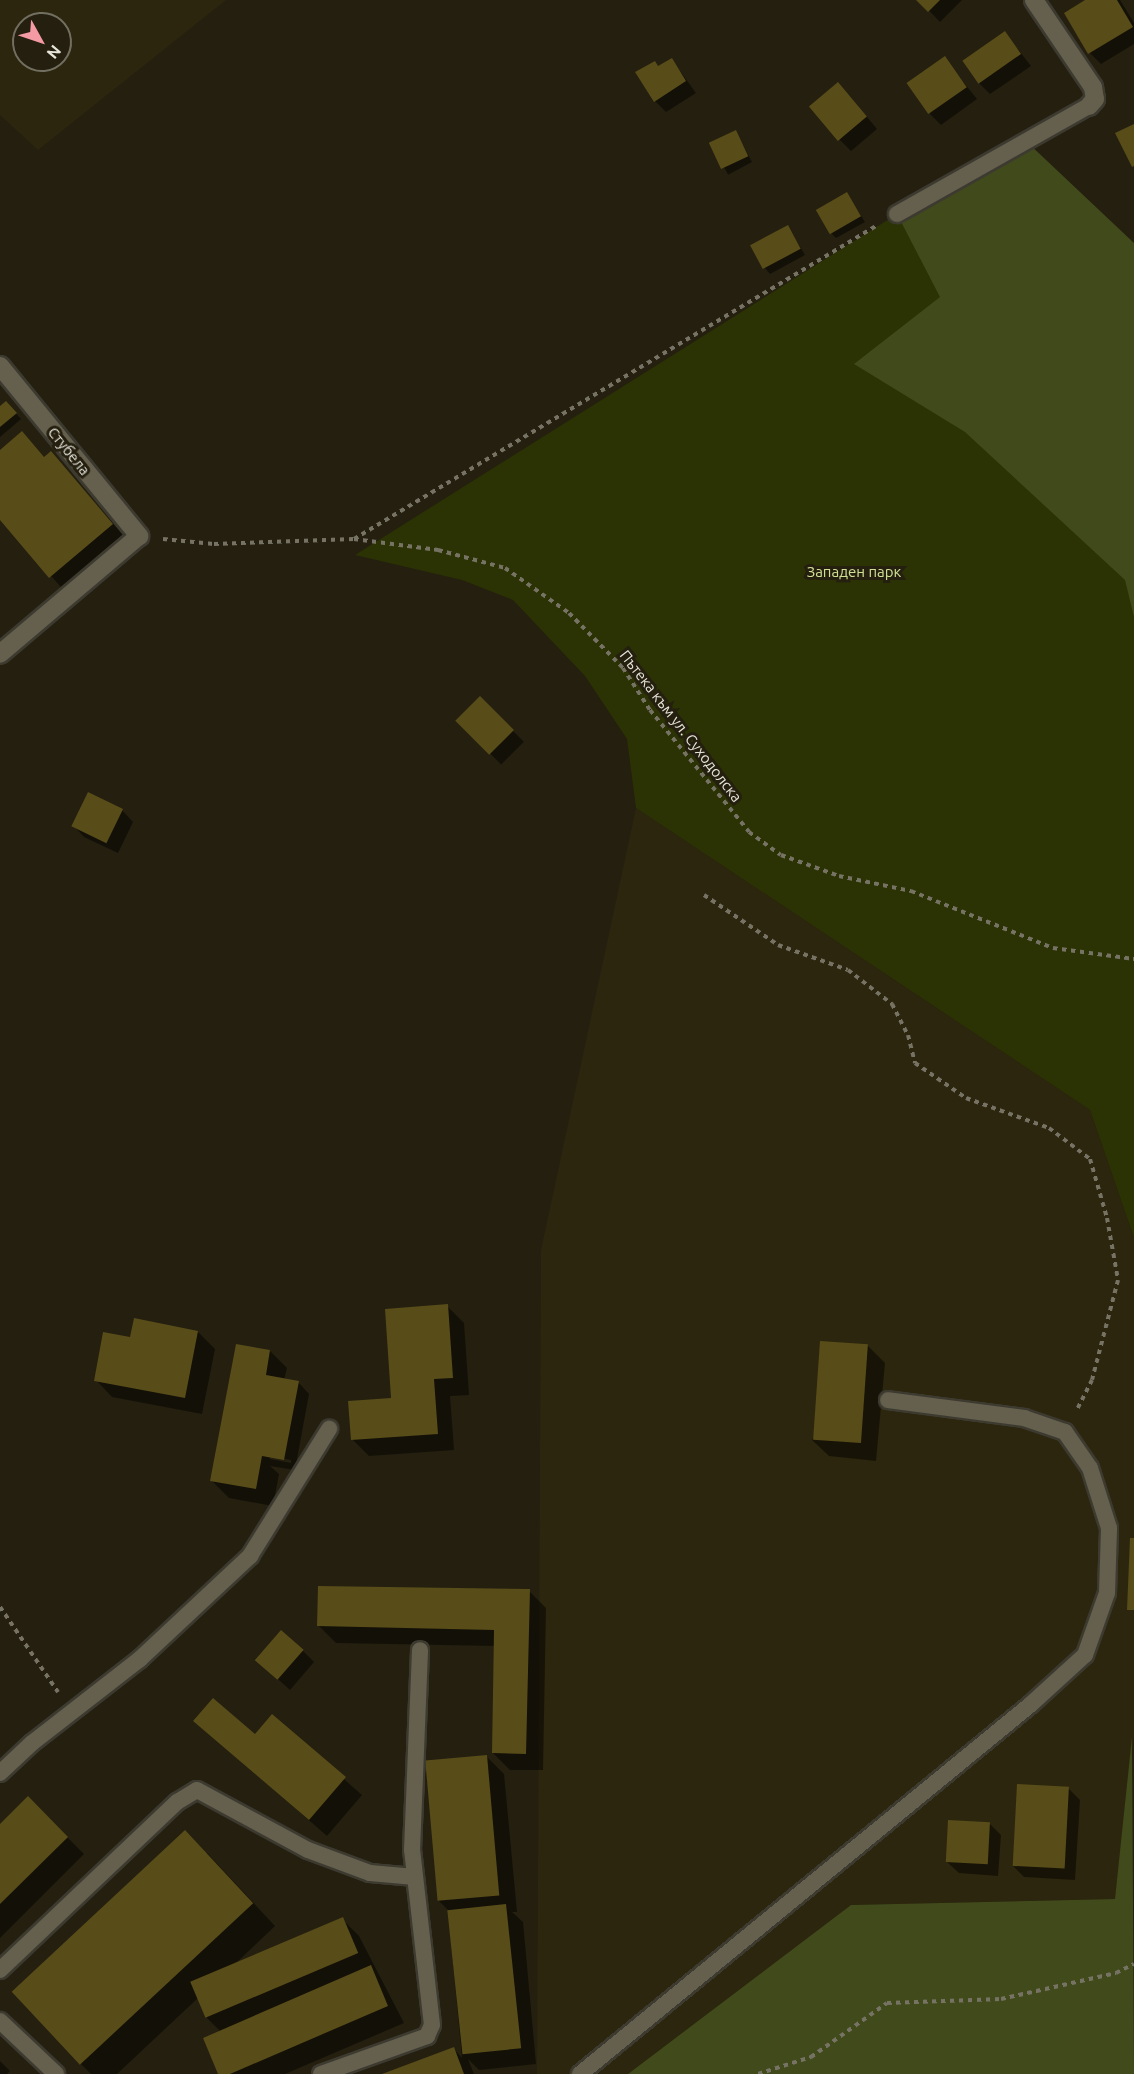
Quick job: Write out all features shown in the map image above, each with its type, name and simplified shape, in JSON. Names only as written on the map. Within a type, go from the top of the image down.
[{"type":"street","points":[[1034,0],[1093,87],[1095,99],[1089,106]]},
{"type":"street","name":"Стубела","points":[[0,366],[139,536]]},
{"type":"street","points":[[0,654],[139,536]]},
{"type":"lane","points":[[897,214],[1089,106]]},
{"type":"lane","points":[[580,2074],[1021,1713],[1085,1654],[1107,1593],[1109,1528],[1090,1468],[1065,1432],[1024,1418],[888,1400]]},
{"type":"lane","points":[[0,1773],[72,1712],[140,1659],[250,1556],[329,1429]]},
{"type":"lane","points":[[321,2074],[427,2036],[432,2025],[412,1850],[420,1650]]},
{"type":"lane","points":[[0,1970],[177,1802],[197,1790],[308,1850],[370,1873],[416,1877]]},
{"type":"lane","points":[[0,2021],[56,2074]]},
{"type":"path","points":[[354,539],[897,214]]},
{"type":"path","name":"Пътека към ул. Суходолска","points":[[139,536],[214,544],[354,539],[438,550],[504,568],[569,613],[623,668],[650,710],[748,832],[781,855],[839,876],[911,891],[1053,948],[1134,959]]},
{"type":"path","points":[[704,895],[778,945],[848,970],[892,1004],[908,1035],[915,1063],[966,1098],[1049,1128],[1090,1159],[1107,1218],[1118,1280],[1092,1380],[1065,1432]]},
{"type":"path","points":[[0,1607],[72,1712]]},
{"type":"path","points":[[758,2074],[811,2057],[887,2003],[1000,1999],[1116,1973],[1134,1964]]},
{"type":"shaded area","points":[[0,0],[226,0],[38,150],[0,115]]},
{"type":"shaded area","points":[[636,808],[1090,1110],[1134,1238],[1134,1737],[1115,1899],[851,1905],[628,2074],[537,2074],[541,1250]]},
{"type":"green space","points":[[1026,141],[1134,243],[1134,617],[1125,580],[965,432],[854,364],[940,297],[897,214]]},
{"type":"green space","name":"Западен парк","points":[[897,214],[1134,243],[1134,1238],[1090,1110],[636,808],[627,739],[585,676],[513,600],[462,580],[355,555]]},
{"type":"green space","points":[[1132,1737],[1134,2074],[628,2074],[851,1905],[1115,1899]]},
{"type":"building","points":[[916,0],[940,0],[928,12]]},
{"type":"building","points":[[1085,0],[1117,0],[1133,27],[1088,54],[1064,13]]},
{"type":"building","points":[[1005,31],[1021,54],[978,84],[962,61]]},
{"type":"building","points":[[945,56],[967,87],[928,114],[906,83]]},
{"type":"building","points":[[672,58],[686,81],[654,102],[635,72],[655,61],[658,66]]},
{"type":"building","points":[[838,82],[867,116],[838,141],[809,106]]},
{"type":"building","points":[[1134,124],[1134,166],[1132,167],[1115,133]]},
{"type":"building","points":[[736,130],[748,156],[721,169],[709,143]]},
{"type":"building","points":[[847,192],[861,216],[830,234],[816,210]]},
{"type":"building","points":[[788,225],[801,249],[763,269],[750,245]]},
{"type":"building","points":[[6,401],[17,413],[0,427],[0,406]]},
{"type":"building","points":[[22,431],[44,457],[51,451],[113,524],[49,578],[0,520],[0,450]]},
{"type":"building","points":[[480,696],[514,730],[489,755],[455,721]]},
{"type":"building","points":[[88,792],[123,809],[106,843],[71,826]]},
{"type":"building","points":[[448,1304],[453,1378],[434,1379],[438,1434],[351,1440],[348,1401],[391,1398],[385,1309]]},
{"type":"building","points":[[134,1318],[198,1331],[185,1398],[94,1381],[103,1332],[130,1337]]},
{"type":"building","points":[[820,1341],[868,1344],[861,1443],[813,1440]]},
{"type":"building","points":[[236,1344],[270,1350],[266,1375],[299,1381],[284,1460],[262,1456],[256,1489],[210,1481]]},
{"type":"building","points":[[1130,1538],[1134,1538],[1134,1610],[1127,1610]]},
{"type":"building","points":[[318,1586],[530,1589],[526,1754],[492,1753],[494,1630],[317,1626]]},
{"type":"building","points":[[281,1630],[304,1650],[277,1680],[255,1660]]},
{"type":"building","points":[[213,1698],[255,1734],[272,1714],[346,1777],[309,1820],[193,1721]]},
{"type":"building","points":[[487,1755],[499,1895],[438,1901],[425,1760]]},
{"type":"building","points":[[1017,1784],[1069,1787],[1065,1869],[1013,1866]]},
{"type":"building","points":[[28,1796],[68,1837],[0,1904],[0,1824]]},
{"type":"building","points":[[948,1820],[990,1822],[988,1864],[946,1862]]},
{"type":"building","points":[[185,1830],[253,1903],[80,2065],[12,1992]]},
{"type":"building","points":[[506,1904],[521,2048],[462,2054],[447,1910]]},
{"type":"building","points":[[343,1917],[358,1953],[205,2018],[190,1982]]},
{"type":"building","points":[[371,1965],[388,2006],[230,2074],[218,2074],[203,2038]]},
{"type":"building","points":[[454,2047],[464,2074],[382,2074]]}]
